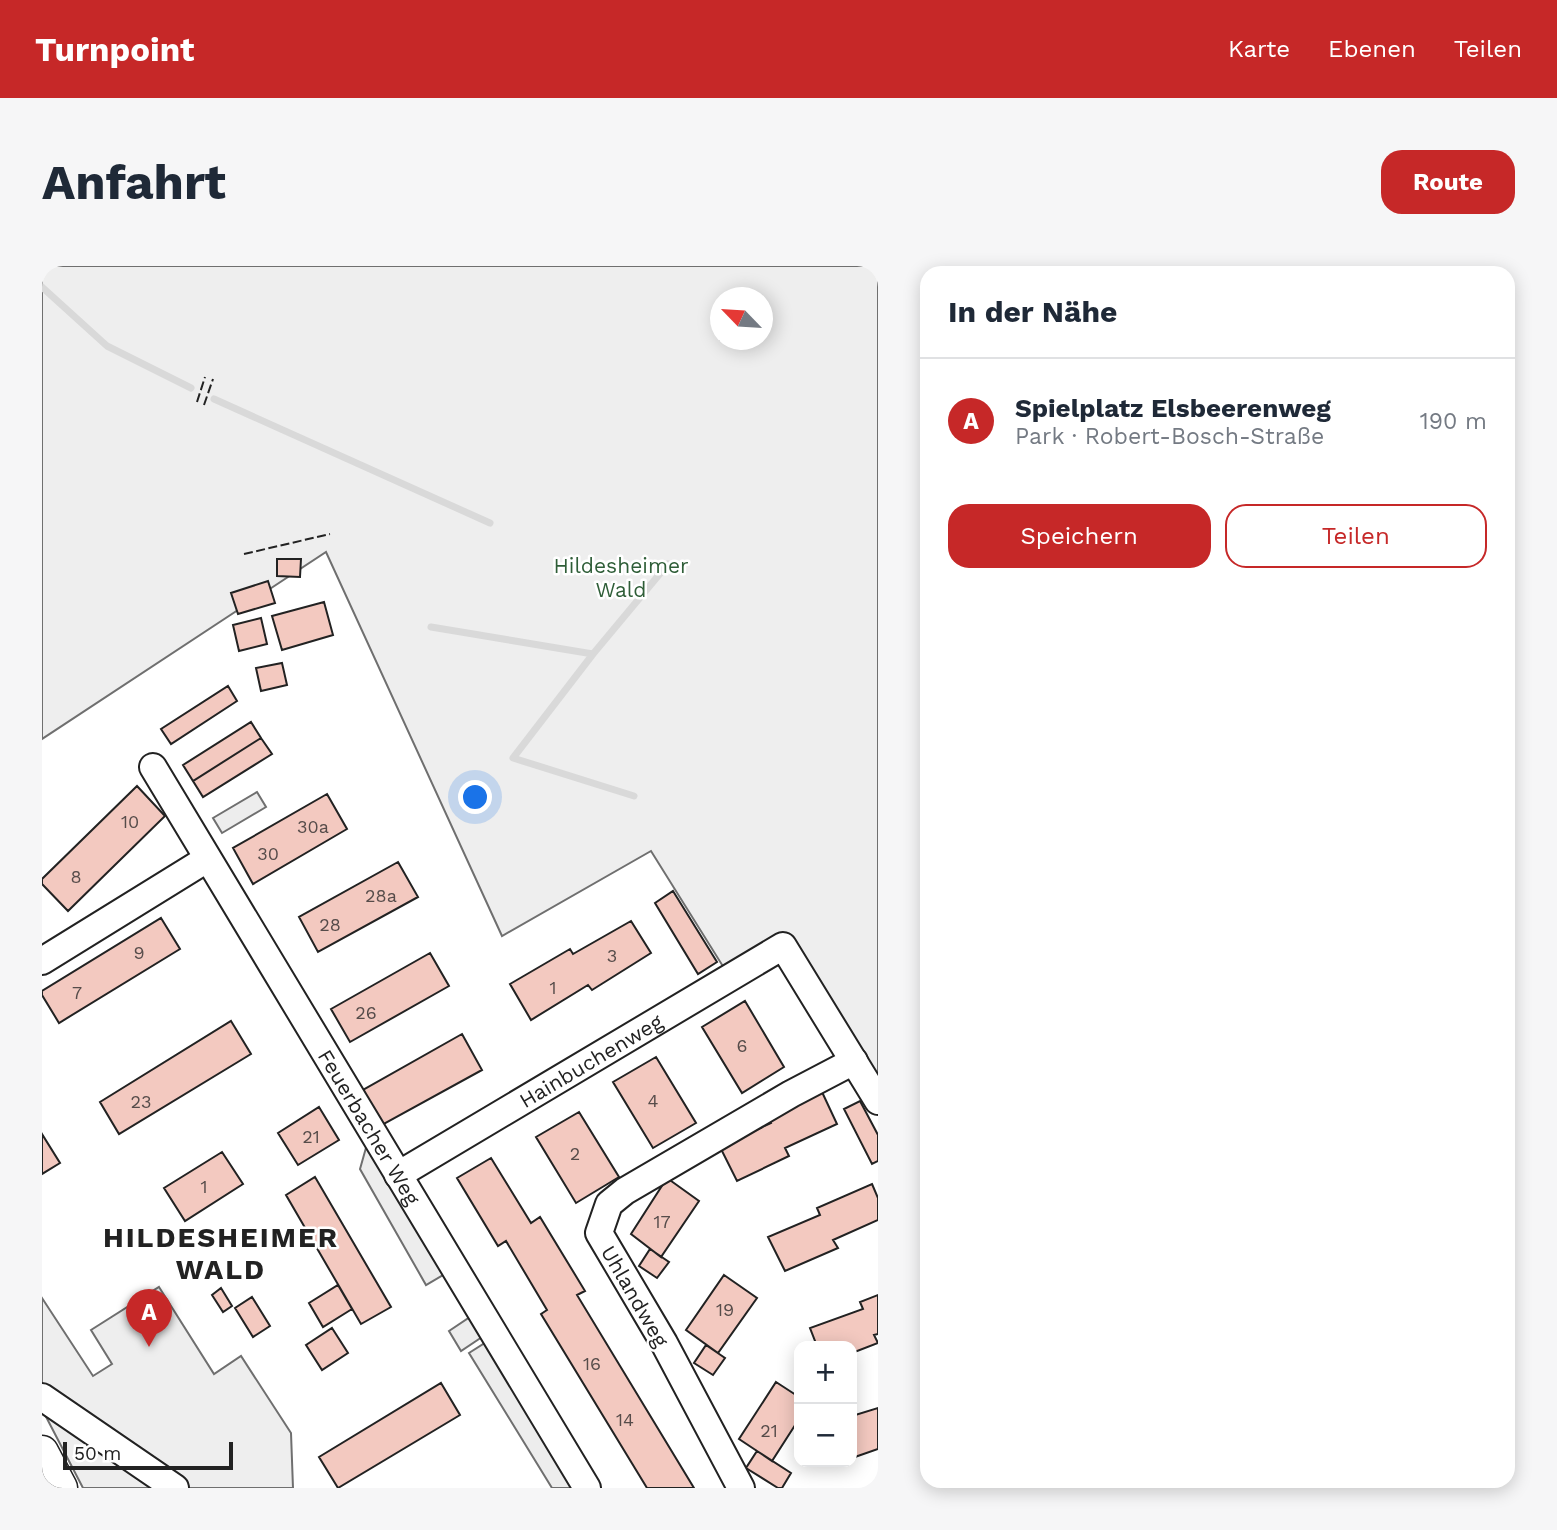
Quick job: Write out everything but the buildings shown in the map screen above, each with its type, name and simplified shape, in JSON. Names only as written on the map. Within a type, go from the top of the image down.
[{"type":"main road","points":[[42,1452],[61,1488]]},
{"type":"street","name":"Feuerbacher Weg","points":[[153,767],[587,1488]]},
{"type":"street","points":[[42,961],[207,859]]},
{"type":"street","name":"Hainbuchenweg","points":[[398,1175],[783,946],[854,1061]]},
{"type":"street","points":[[854,1061],[878,1101]]},
{"type":"street","name":"Uhlandweg","points":[[741,1488],[664,1343],[599,1233],[609,1204],[625,1191],[791,1094],[854,1061]]},
{"type":"street","points":[[42,1397],[175,1488]]},
{"type":"green space","name":"Hildesheimer Wald","points":[[42,266],[878,266],[878,1093],[784,944],[729,976],[651,851],[502,936],[326,552],[42,739]]},
{"type":"green space","points":[[159,1287],[214,1374],[241,1356],[291,1433],[293,1488],[83,1488],[42,1409],[42,1298],[93,1376],[112,1364],[91,1330]]},
{"type":"shaded area","points":[[257,792],[266,807],[222,833],[213,818]]},
{"type":"shaded area","points":[[371,1130],[455,1268],[426,1285],[360,1169]]},
{"type":"shaded area","points":[[470,1317],[482,1337],[461,1351],[449,1331]]},
{"type":"shaded area","points":[[488,1341],[578,1488],[552,1488],[469,1353]]},
{"type":"waterway","points":[[42,287],[107,346],[191,388]]},
{"type":"waterway","points":[[214,399],[490,523]]},
{"type":"waterway","points":[[431,627],[593,654],[668,564]]},
{"type":"waterway","points":[[593,654],[513,758],[634,796]]},
{"type":"fence","points":[[197,402],[205,377]]},
{"type":"fence","points":[[204,405],[213,379]]},
{"type":"fence","points":[[244,554],[330,534]]},
{"type":"place","name":"Spielplatz Elsbeerenweg","points":[[149,1347]]},
{"type":"district","name":"HILDESHEIMER WALD","points":[[221,1253]]}]
